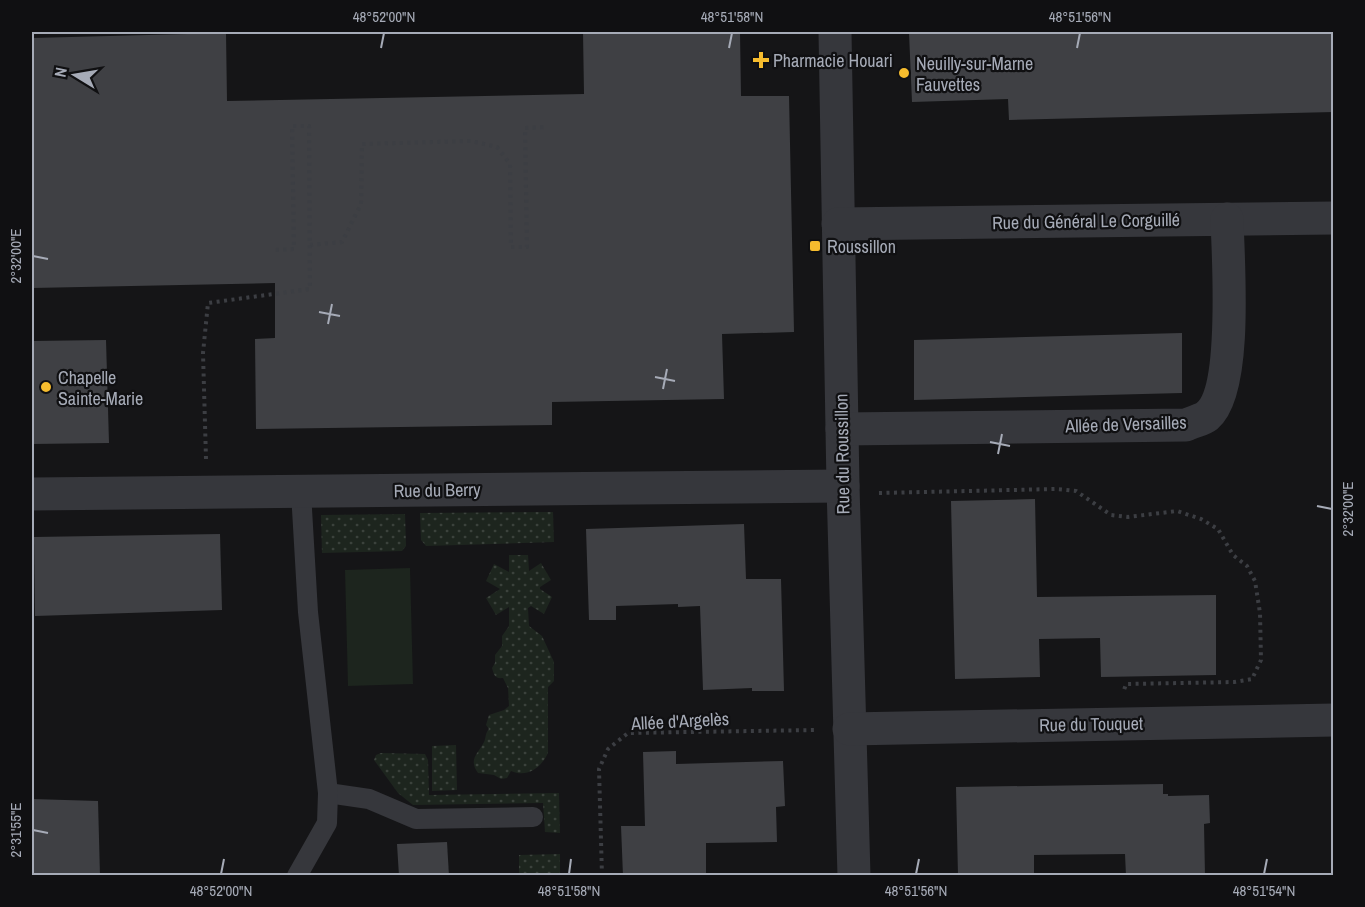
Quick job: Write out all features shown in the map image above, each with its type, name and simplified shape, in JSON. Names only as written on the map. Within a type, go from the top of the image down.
[{"type":"street","name":"Rue du Roussillon","points":[[835,32],[843,486],[854,876]]},
{"type":"street","name":"Rue du Général Le Corguillé","points":[[838,224],[1334,218]]},
{"type":"street","name":"Allée de Versailles","points":[[842,429],[1186,425],[1208,416],[1220,396],[1228,347],[1227,219]]},
{"type":"street","name":"Rue du Berry","points":[[32,494],[843,486]]},
{"type":"street","name":"Rue du Touquet","points":[[849,729],[1334,720]]},
{"type":"lane","points":[[297,876],[327,823],[328,793],[308,612],[301,492]]},
{"type":"lane","points":[[328,793],[369,799],[416,819],[533,817]]},
{"type":"path","points":[[207,493],[203,352],[208,303],[310,290],[309,126],[291,126],[294,249],[275,250]]},
{"type":"path","points":[[310,245],[342,242],[361,204],[362,144],[471,141],[497,147],[510,164],[511,247],[527,247],[525,128],[546,127]]},
{"type":"path","points":[[843,486],[875,493],[1056,489],[1076,491],[1111,515],[1128,517],[1177,511],[1201,519],[1218,529],[1233,555],[1246,566],[1255,581],[1260,613],[1261,660],[1252,679],[1234,682],[1126,684],[1117,723]]},
{"type":"path","name":"Allée d'Argelès","points":[[602,876],[598,769],[608,749],[628,733],[849,729]]},
{"type":"shaded area","points":[[553,512],[554,542],[426,546],[421,540],[420,513]]},
{"type":"shaded area","points":[[405,514],[406,546],[402,551],[322,553],[321,515]]},
{"type":"shaded area","points":[[509,555],[528,555],[529,571],[541,563],[551,580],[540,587],[552,597],[544,614],[531,606],[528,608],[529,626],[542,636],[554,662],[554,681],[548,687],[548,753],[542,763],[533,770],[523,773],[511,771],[507,778],[501,779],[494,775],[478,773],[474,760],[489,729],[486,725],[489,715],[509,706],[508,688],[503,678],[495,676],[492,668],[495,655],[502,646],[502,636],[509,626],[509,607],[496,615],[486,598],[500,589],[486,581],[494,564],[509,572]]},
{"type":"shaded area","points":[[410,568],[413,684],[348,686],[345,570]]},
{"type":"shaded area","points":[[456,745],[457,790],[432,791],[432,746]]},
{"type":"shaded area","points":[[381,753],[425,754],[428,760],[429,795],[559,793],[560,833],[545,832],[543,803],[413,805],[398,793],[374,760],[376,755]]},
{"type":"shaded area","points":[[560,854],[560,875],[519,875],[519,855]]},
{"type":"building","points":[[583,32],[740,32],[741,96],[789,96],[794,332],[722,334],[724,399],[552,402],[552,425],[256,429],[255,339],[275,338],[275,283],[32,288],[32,38],[226,33],[227,101],[584,94]]},
{"type":"building","points":[[1334,32],[1334,112],[1009,120],[1008,99],[912,102],[909,33]]},
{"type":"building","points":[[1182,333],[1182,393],[914,400],[914,340]]},
{"type":"building","points":[[106,340],[109,443],[32,444],[32,341]]},
{"type":"building","points":[[1035,499],[1037,597],[1216,595],[1216,675],[1101,677],[1100,638],[1039,639],[1040,677],[955,679],[951,501]]},
{"type":"building","points":[[744,524],[746,579],[781,579],[784,691],[752,691],[752,688],[703,690],[700,606],[678,607],[678,604],[616,606],[616,620],[589,620],[586,529]]},
{"type":"building","points":[[220,534],[222,610],[35,616],[34,537]]},
{"type":"building","points":[[676,751],[676,764],[783,761],[785,806],[776,807],[777,842],[706,843],[706,876],[623,876],[621,826],[645,826],[643,752]]},
{"type":"building","points":[[1163,784],[1163,794],[1168,794],[1168,796],[1209,795],[1210,823],[1204,824],[1205,876],[1126,876],[1125,854],[1034,855],[1034,876],[958,876],[956,787]]},
{"type":"building","points":[[32,799],[98,801],[100,876],[32,876]]},
{"type":"building","points":[[447,842],[449,876],[399,876],[397,844]]},
{"type":"place","name":"Pharmacie Houari","points":[[761,60]]},
{"type":"place","name":"Neuilly-sur-Marne Fauvettes","points":[[904,73]]},
{"type":"place","name":"Roussillon","points":[[815,246]]},
{"type":"place","name":"Chapelle Sainte-Marie","points":[[46,387]]}]
